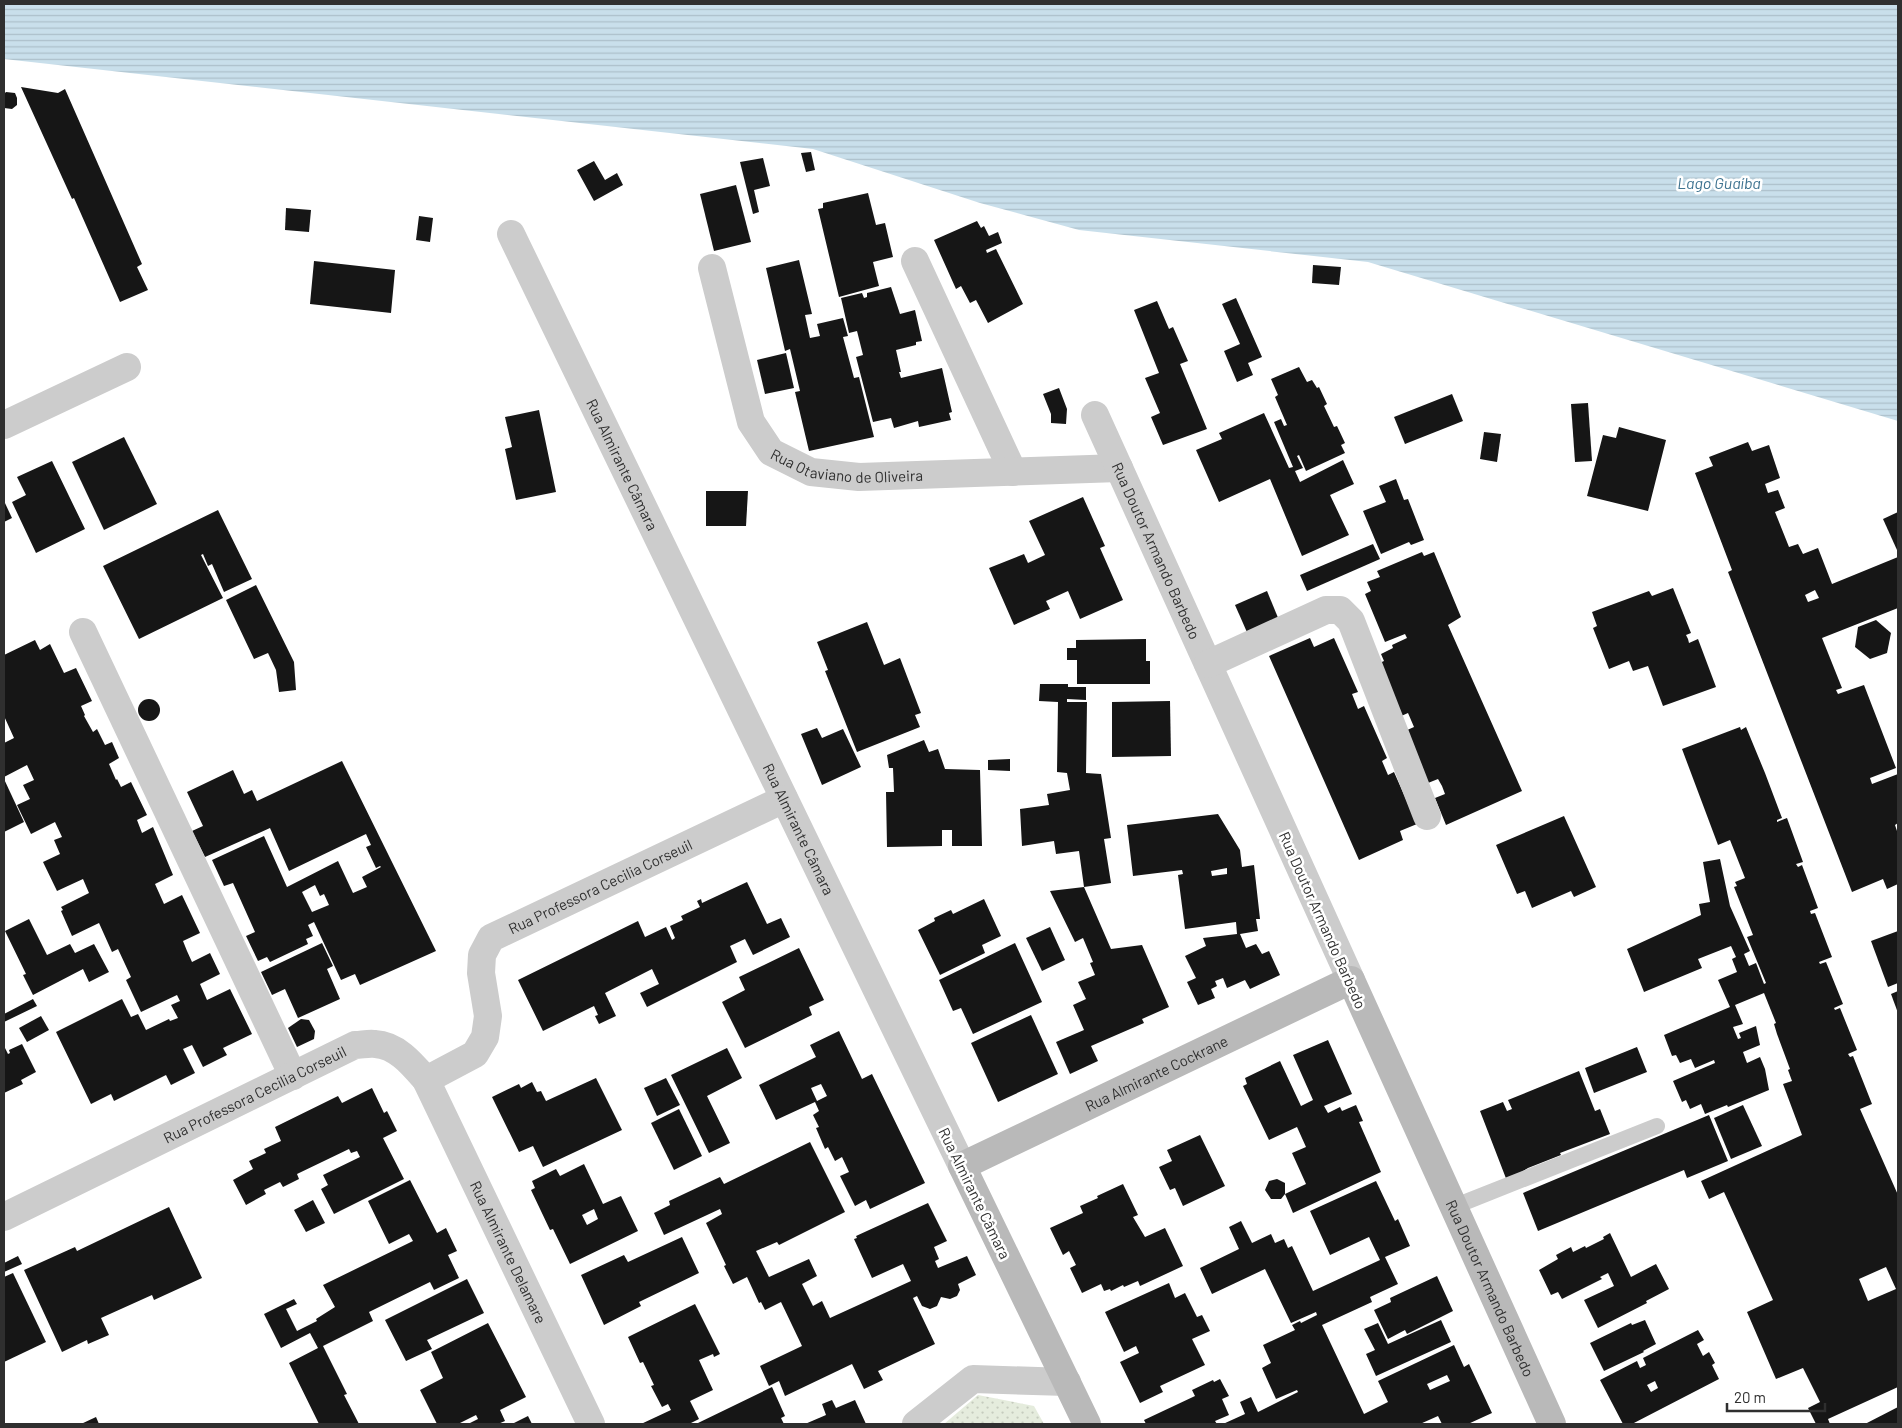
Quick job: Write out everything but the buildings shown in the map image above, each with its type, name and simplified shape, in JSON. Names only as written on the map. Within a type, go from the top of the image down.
[{"type":"street","name":"Rua Almirante Câmara","points":[[511,234],[1087,1424]]},
{"type":"street","points":[[915,261],[1013,472]]},
{"type":"street","name":"Rua Otaviano de Oliveira","points":[[712,268],[750,422],[771,452],[811,472],[859,477],[1119,468]]},
{"type":"street","points":[[4,425],[127,367]]},
{"type":"street","name":"Rua Doutor Armando Barbedo","points":[[1095,415],[1552,1424]]},
{"type":"street","points":[[1208,664],[1326,610],[1340,610],[1351,621],[1427,816]]},
{"type":"street","points":[[83,632],[293,1076]]},
{"type":"street","name":"Rua Professora Cecilia Corseuil","points":[[4,1218],[355,1045],[376,1044],[392,1049],[410,1062],[426,1080],[476,1054],[485,1037],[488,1016],[482,973],[482,955],[491,938],[784,799]]},
{"type":"street","name":"Rua Almirante Cockrane","points":[[962,1166],[1351,980]]},
{"type":"street","name":"Rua Almirante Delamare","points":[[426,1080],[591,1424]]},
{"type":"street","points":[[916,1424],[973,1379],[1067,1382]]},
{"type":"lane","points":[[1453,1207],[1657,1126]]},
{"type":"green space","points":[[978,1395],[1034,1406],[1044,1424],[944,1424]]},
{"type":"water","name":"Lago Guaíba","points":[[4,4],[1898,4],[1898,421],[1368,262],[1079,230],[980,203],[813,149],[4,59]]}]
